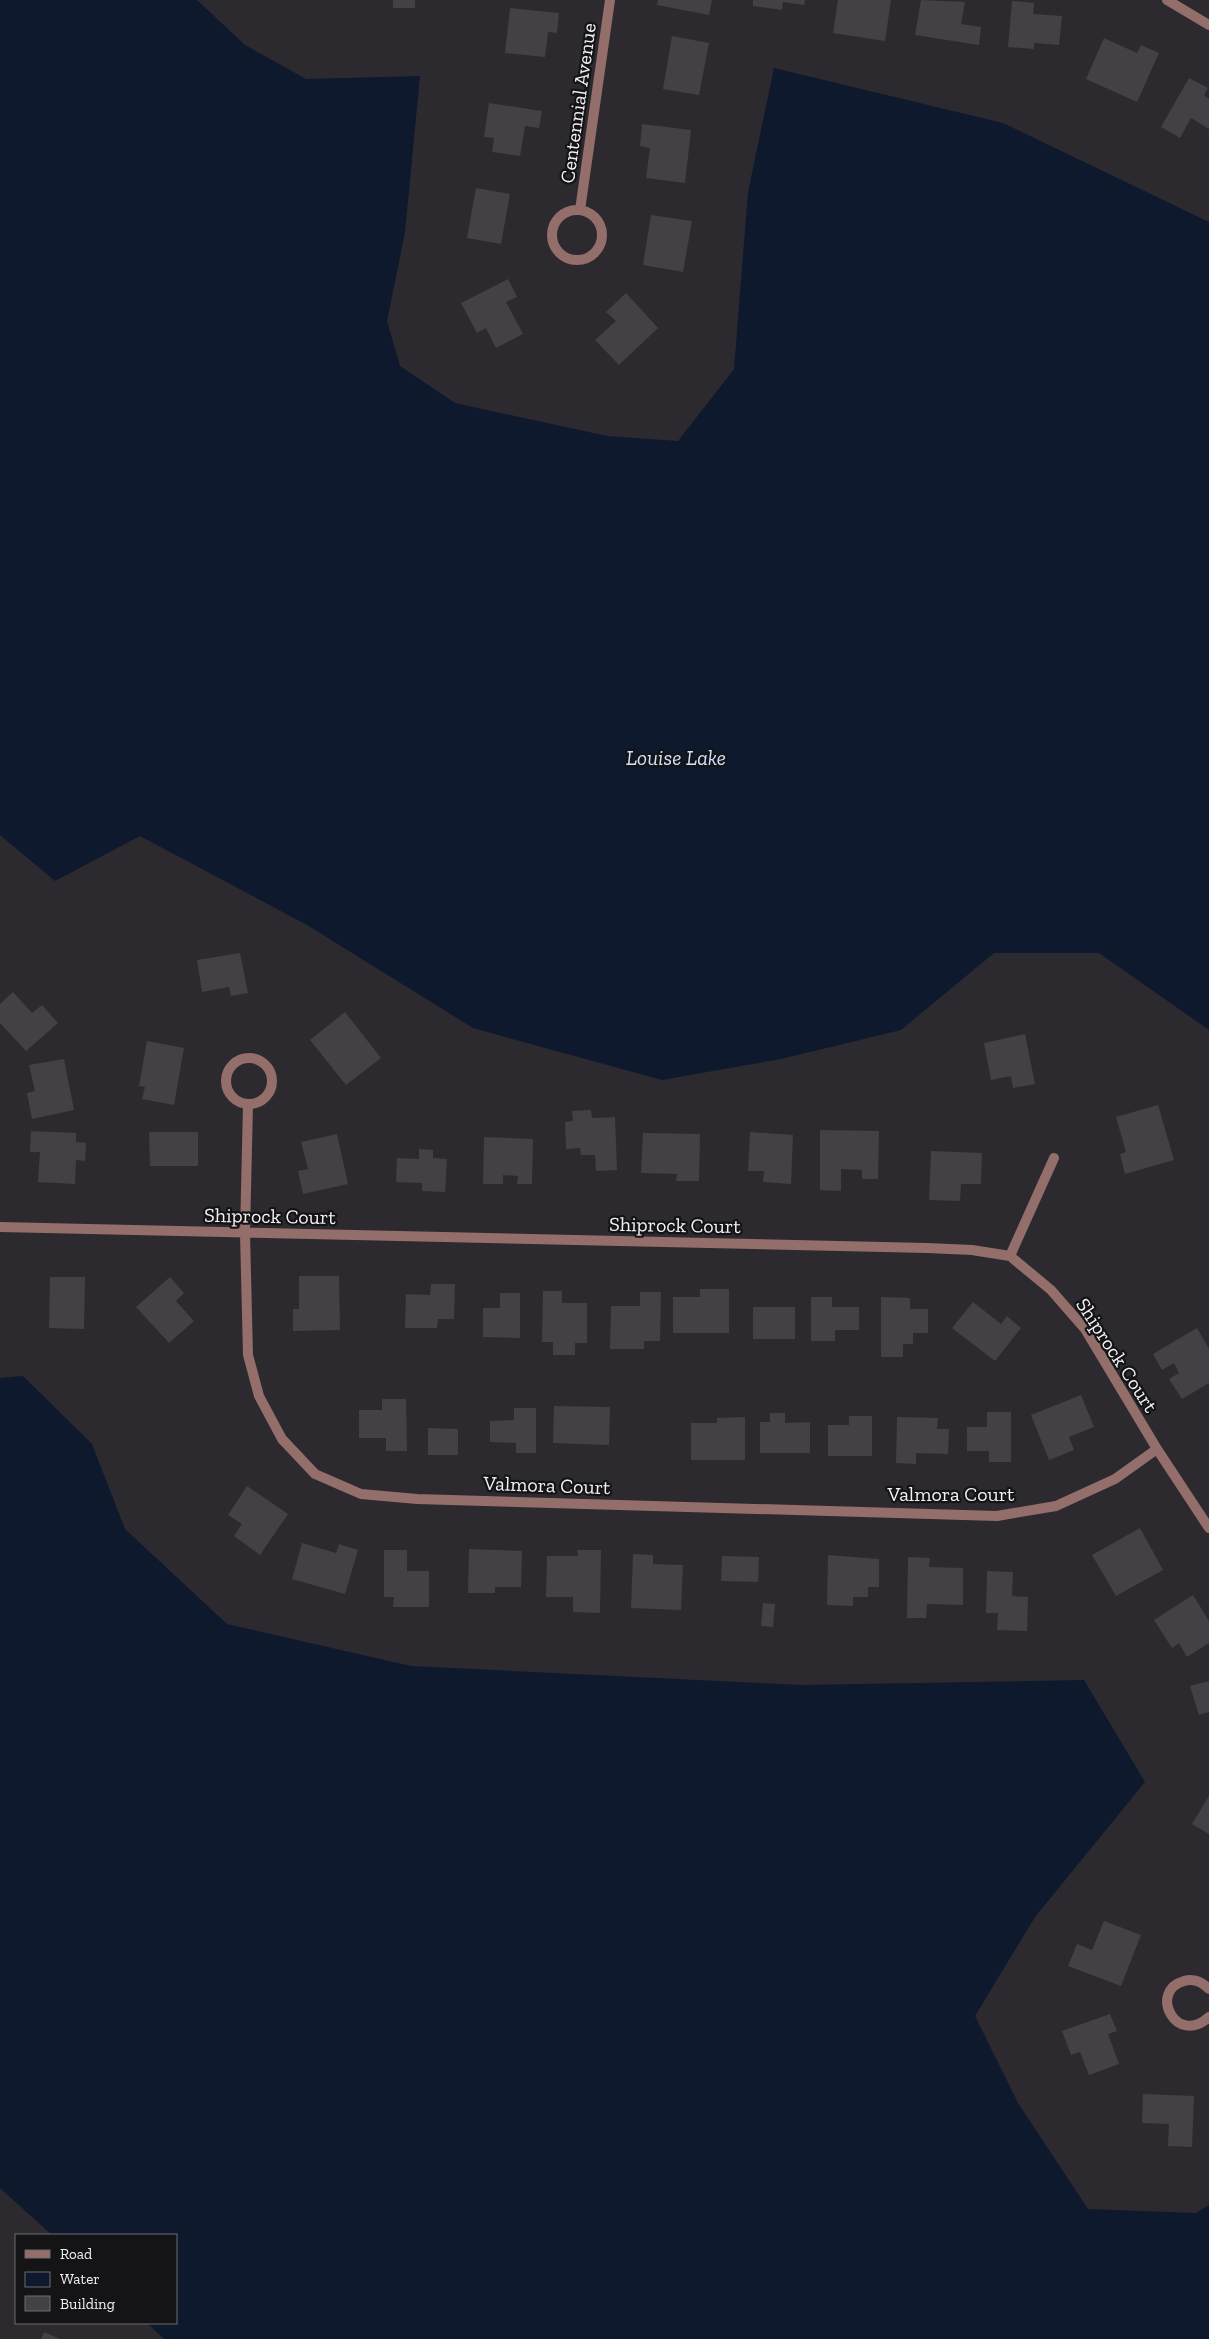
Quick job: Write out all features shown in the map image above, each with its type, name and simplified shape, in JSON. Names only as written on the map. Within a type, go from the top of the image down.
[{"type":"street","name":"Centennial Avenue","points":[[580,210],[610,0]]},
{"type":"street","points":[[1166,0],[1209,25]]},
{"type":"street","name":"Centennial Avenue","points":[[580,210],[590,213],[597,219],[602,228],[602,238],[599,247],[593,254],[584,259],[575,260],[565,257],[558,250],[553,242],[552,232],[562,215],[580,210]]},
{"type":"street","points":[[250,1058],[266,1065],[272,1081],[270,1090],[265,1098],[248,1104],[232,1097],[227,1089],[226,1080],[228,1071],[233,1064],[240,1059],[250,1058]]},
{"type":"street","name":"Valmora Court","points":[[248,1104],[245,1233],[248,1355],[259,1396],[282,1439],[316,1474],[361,1494],[427,1499],[997,1516],[1056,1506],[1115,1479],[1157,1448]]},
{"type":"street","points":[[1010,1256],[1054,1158]]},
{"type":"street","name":"Shiprock Court","points":[[0,1227],[927,1248],[972,1250],[1010,1256],[1051,1290],[1085,1330],[1157,1448],[1209,1528]]},
{"type":"street","points":[[1207,1983],[1196,1980],[1186,1980],[1178,1983],[1171,1989],[1167,1998],[1167,2007],[1177,2022],[1185,2026],[1194,2026],[1209,2017]]},
{"type":"water","name":"Louise Lake","points":[[0,0],[197,0],[245,45],[306,79],[420,76],[405,232],[387,321],[400,366],[455,403],[607,436],[678,441],[734,369],[748,192],[774,68],[1003,123],[1209,222],[1209,1030],[1099,953],[994,953],[901,1030],[781,1059],[662,1080],[473,1028],[307,925],[140,836],[55,881],[0,835]]},
{"type":"water","points":[[23,1376],[92,1444],[125,1529],[227,1624],[411,1666],[801,1685],[1084,1680],[1145,1782],[1035,1917],[975,2016],[1018,2103],[1088,2209],[1196,2213],[1209,2205],[1209,2339],[164,2339],[148,2324],[178,2324],[178,2234],[51,2234],[0,2188],[0,1378]]},
{"type":"building","points":[[393,0],[415,0],[415,8],[393,8]]},
{"type":"building","points":[[658,0],[712,0],[709,15],[657,5]]},
{"type":"building","points":[[753,0],[805,0],[804,5],[783,2],[782,10],[753,6]]},
{"type":"building","points":[[838,0],[891,0],[885,41],[833,33]]},
{"type":"building","points":[[921,0],[965,2],[961,24],[981,27],[979,45],[915,35]]},
{"type":"building","points":[[1012,1],[1034,3],[1033,14],[1062,16],[1059,45],[1034,43],[1034,49],[1008,47]]},
{"type":"building","points":[[510,8],[559,13],[557,33],[548,32],[545,57],[505,53]]},
{"type":"building","points":[[672,36],[709,43],[699,95],[663,89]]},
{"type":"building","points":[[1104,38],[1137,53],[1141,45],[1159,53],[1137,102],[1086,79]]},
{"type":"building","points":[[1189,78],[1208,88],[1204,95],[1209,99],[1209,129],[1191,118],[1180,138],[1161,127]]},
{"type":"building","points":[[489,103],[542,111],[539,128],[525,126],[520,156],[492,152],[494,138],[484,137]]},
{"type":"building","points":[[642,124],[691,130],[685,183],[646,178],[650,148],[640,146]]},
{"type":"building","points":[[476,188],[510,194],[501,244],[467,238]]},
{"type":"building","points":[[651,215],[692,221],[683,272],[643,265]]},
{"type":"building","points":[[508,279],[517,297],[506,302],[523,334],[496,348],[486,328],[477,333],[461,303]]},
{"type":"building","points":[[626,293],[658,328],[619,365],[595,340],[616,321],[606,312]]},
{"type":"building","points":[[240,953],[248,993],[231,996],[229,987],[202,992],[197,960]]},
{"type":"building","points":[[13,992],[32,1013],[42,1005],[58,1023],[26,1051],[0,1023],[0,1004]]},
{"type":"building","points":[[345,1012],[381,1058],[346,1085],[310,1040]]},
{"type":"building","points":[[1025,1034],[1035,1084],[1013,1088],[1011,1076],[991,1080],[984,1043]]},
{"type":"building","points":[[147,1041],[184,1048],[174,1105],[142,1099],[145,1087],[139,1086]]},
{"type":"building","points":[[64,1059],[74,1110],[32,1119],[27,1093],[35,1091],[29,1065]]},
{"type":"building","points":[[1158,1105],[1174,1160],[1125,1174],[1120,1154],[1126,1152],[1116,1117]]},
{"type":"building","points":[[591,1110],[592,1118],[615,1117],[617,1170],[596,1171],[595,1155],[581,1155],[580,1148],[566,1149],[565,1122],[573,1121],[572,1111]]},
{"type":"building","points":[[820,1130],[879,1131],[878,1179],[862,1179],[862,1170],[841,1169],[841,1191],[820,1190]]},
{"type":"building","points":[[31,1131],[76,1133],[76,1142],[86,1143],[85,1161],[76,1160],[75,1184],[38,1182],[40,1152],[30,1152]]},
{"type":"building","points":[[149,1132],[198,1132],[198,1166],[150,1166]]},
{"type":"building","points":[[750,1132],[793,1135],[791,1184],[763,1182],[764,1171],[748,1171]]},
{"type":"building","points":[[643,1133],[700,1134],[699,1181],[676,1181],[677,1174],[641,1173]]},
{"type":"building","points":[[337,1134],[348,1184],[303,1194],[298,1171],[308,1169],[301,1142]]},
{"type":"building","points":[[484,1137],[533,1139],[532,1184],[517,1184],[518,1176],[503,1175],[503,1184],[483,1184]]},
{"type":"building","points":[[419,1149],[433,1150],[433,1158],[447,1159],[445,1192],[422,1191],[422,1183],[396,1182],[397,1158],[419,1159]]},
{"type":"building","points":[[931,1151],[982,1153],[981,1184],[961,1184],[960,1201],[929,1200]]},
{"type":"building","points":[[299,1276],[339,1276],[340,1330],[293,1331],[293,1309],[299,1309]]},
{"type":"building","points":[[50,1277],[85,1277],[84,1329],[49,1328]]},
{"type":"building","points":[[170,1277],[184,1293],[176,1301],[194,1321],[169,1343],[136,1307]]},
{"type":"building","points":[[431,1284],[455,1284],[454,1319],[438,1319],[437,1328],[405,1328],[406,1294],[430,1295]]},
{"type":"building","points":[[700,1289],[729,1289],[729,1333],[673,1333],[673,1297],[700,1297]]},
{"type":"building","points":[[543,1291],[562,1291],[562,1303],[587,1303],[587,1343],[575,1343],[575,1355],[553,1355],[553,1342],[542,1342]]},
{"type":"building","points":[[640,1292],[661,1292],[660,1341],[644,1341],[644,1349],[610,1349],[611,1306],[640,1306]]},
{"type":"building","points":[[500,1293],[520,1293],[520,1338],[483,1337],[483,1308],[500,1308]]},
{"type":"building","points":[[811,1297],[832,1297],[832,1307],[859,1307],[859,1330],[835,1330],[835,1341],[811,1341]]},
{"type":"building","points":[[881,1297],[910,1298],[910,1309],[928,1309],[928,1333],[913,1333],[913,1344],[903,1344],[903,1357],[881,1357]]},
{"type":"building","points":[[973,1302],[1001,1324],[1007,1316],[1021,1328],[995,1361],[952,1328]]},
{"type":"building","points":[[753,1307],[795,1307],[795,1339],[753,1339]]},
{"type":"building","points":[[1197,1328],[1209,1349],[1209,1383],[1182,1399],[1169,1379],[1179,1373],[1174,1363],[1162,1370],[1153,1354]]},
{"type":"building","points":[[1081,1395],[1094,1427],[1069,1437],[1074,1450],[1049,1460],[1031,1415]]},
{"type":"building","points":[[382,1399],[406,1399],[407,1451],[386,1451],[386,1438],[359,1438],[359,1410],[382,1410]]},
{"type":"building","points":[[554,1406],[610,1407],[609,1445],[553,1443]]},
{"type":"building","points":[[514,1408],[536,1408],[536,1453],[516,1453],[516,1443],[490,1442],[490,1421],[514,1420]]},
{"type":"building","points":[[987,1412],[1011,1412],[1011,1462],[989,1462],[989,1451],[967,1451],[967,1427],[987,1427]]},
{"type":"building","points":[[770,1413],[785,1413],[785,1423],[810,1422],[810,1453],[760,1453],[760,1422],[770,1422]]},
{"type":"building","points":[[849,1416],[872,1416],[872,1456],[828,1456],[828,1425],[849,1425]]},
{"type":"building","points":[[745,1417],[745,1460],[691,1460],[691,1423],[717,1423],[717,1418]]},
{"type":"building","points":[[897,1417],[938,1418],[937,1429],[949,1429],[948,1454],[916,1453],[916,1464],[896,1463]]},
{"type":"building","points":[[428,1428],[458,1429],[458,1455],[428,1455]]},
{"type":"building","points":[[247,1486],[288,1514],[260,1555],[234,1536],[242,1524],[228,1515]]},
{"type":"building","points":[[1140,1528],[1163,1570],[1116,1596],[1092,1555]]},
{"type":"building","points":[[302,1543],[336,1553],[339,1544],[358,1550],[345,1594],[292,1579]]},
{"type":"building","points":[[469,1549],[522,1551],[521,1587],[495,1587],[495,1593],[468,1593]]},
{"type":"building","points":[[384,1550],[407,1550],[407,1571],[429,1571],[429,1607],[393,1607],[394,1597],[384,1597]]},
{"type":"building","points":[[577,1550],[601,1550],[600,1613],[573,1612],[573,1597],[546,1597],[547,1556],[578,1556]]},
{"type":"building","points":[[633,1554],[653,1555],[653,1564],[683,1565],[681,1610],[631,1608]]},
{"type":"building","points":[[828,1555],[879,1559],[879,1587],[868,1587],[868,1597],[853,1597],[853,1606],[827,1605]]},
{"type":"building","points":[[722,1556],[759,1557],[758,1582],[721,1581]]},
{"type":"building","points":[[908,1557],[930,1558],[929,1567],[963,1568],[963,1605],[927,1604],[926,1618],[907,1618]]},
{"type":"building","points":[[987,1571],[1013,1572],[1012,1596],[1028,1597],[1027,1631],[997,1630],[998,1613],[986,1613]]},
{"type":"building","points":[[1193,1595],[1209,1621],[1209,1643],[1187,1657],[1179,1643],[1172,1648],[1154,1620]]},
{"type":"building","points":[[763,1603],[775,1604],[773,1627],[761,1626]]},
{"type":"building","points":[[1209,1681],[1209,1712],[1199,1715],[1190,1686]]},
{"type":"building","points":[[1209,1796],[1209,1834],[1192,1824]]},
{"type":"building","points":[[1104,1921],[1141,1935],[1121,1986],[1068,1966],[1077,1944],[1092,1950]]},
{"type":"building","points":[[1110,2014],[1117,2031],[1108,2034],[1119,2064],[1089,2075],[1080,2052],[1071,2055],[1062,2031]]},
{"type":"building","points":[[1143,2094],[1194,2096],[1192,2147],[1168,2146],[1169,2124],[1142,2123]]},
{"type":"building","points":[[44,2332],[60,2339],[41,2339]]}]
